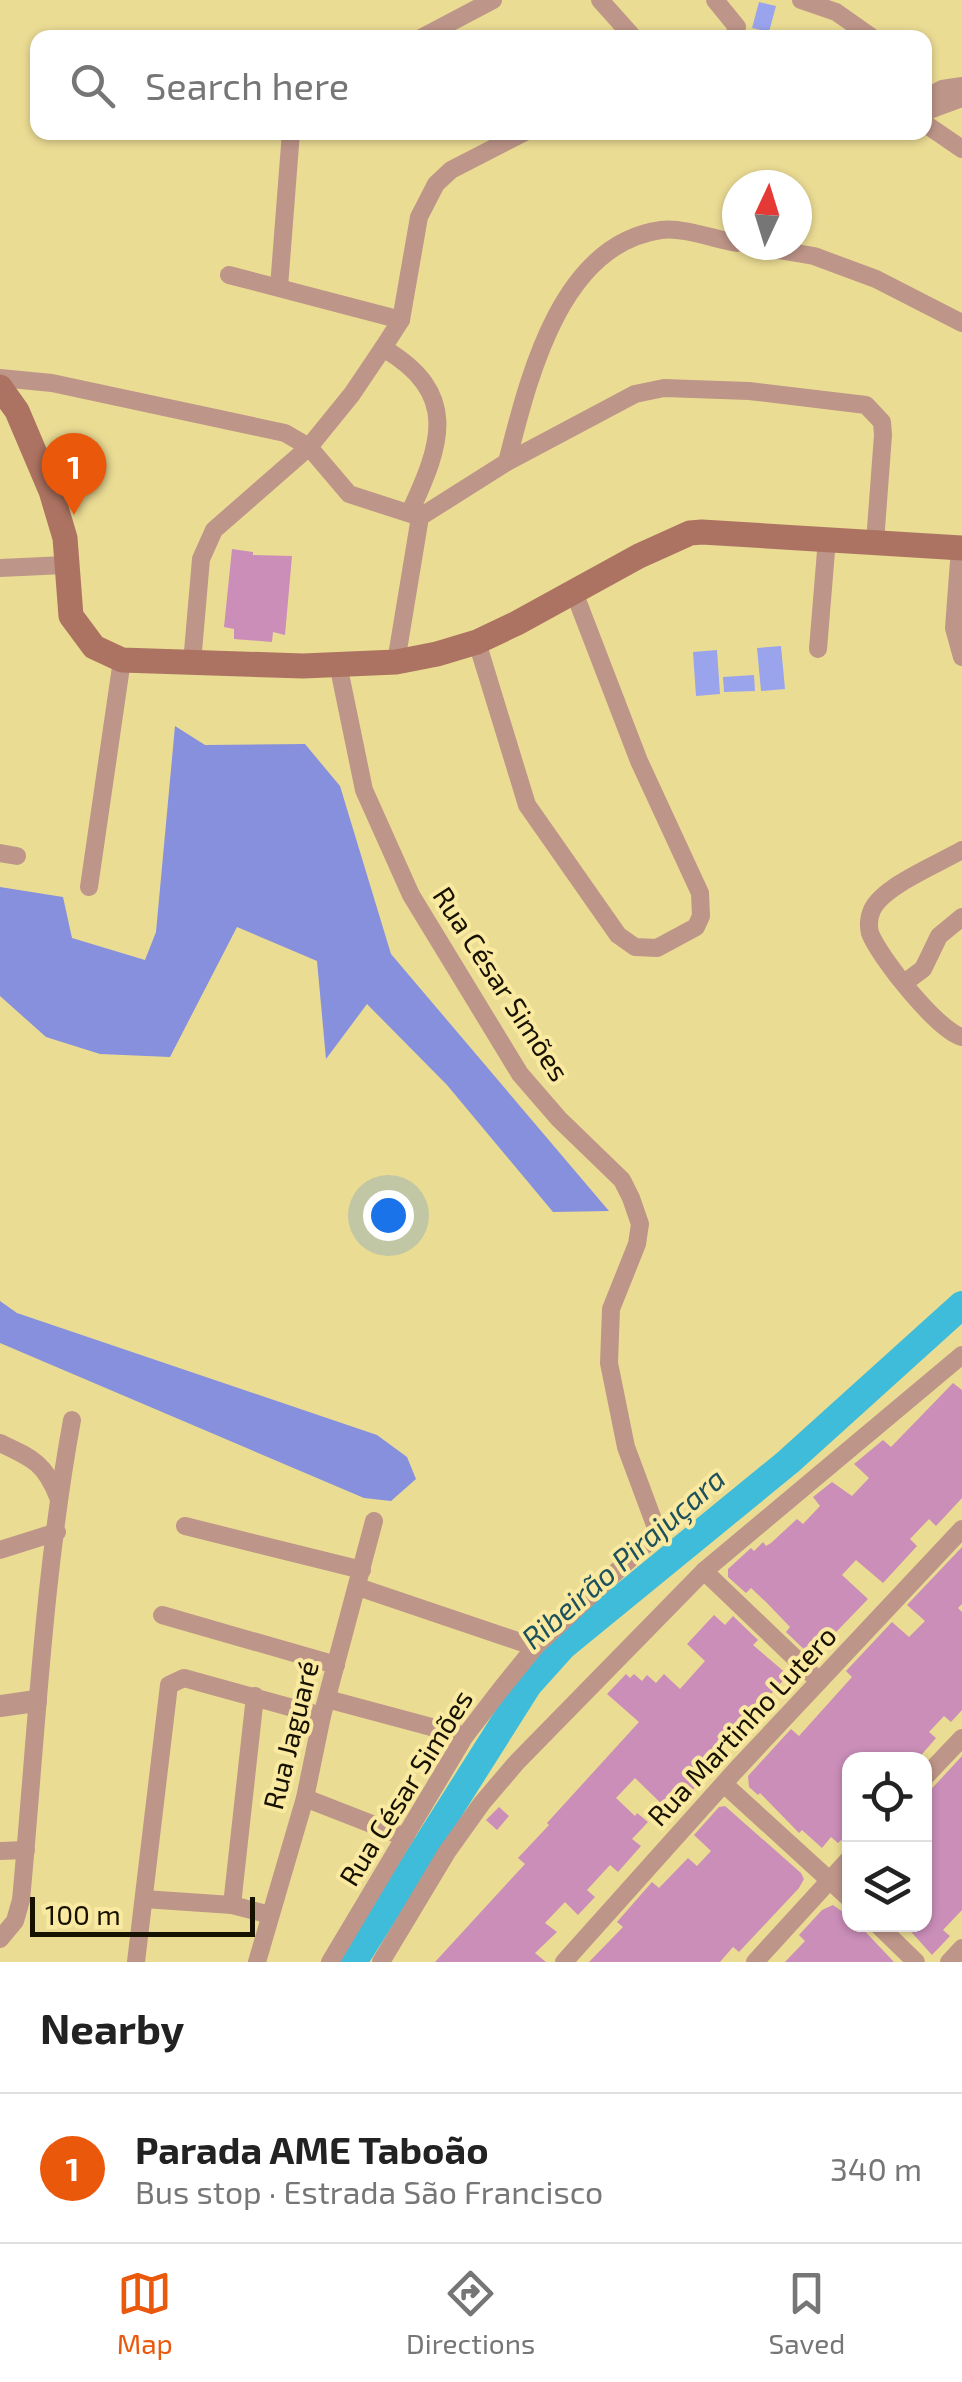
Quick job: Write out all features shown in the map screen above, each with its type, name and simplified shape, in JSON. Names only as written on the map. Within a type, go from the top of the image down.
[{"type":"main road","points":[[0,387],[16,410],[51,491],[65,538],[72,616],[94,648],[122,660],[247,666],[396,662],[477,642],[690,533],[733,532],[961,548]]},
{"type":"street","points":[[436,30],[493,0]]},
{"type":"street","points":[[600,0],[627,30]]},
{"type":"street","points":[[715,0],[735,30]]},
{"type":"street","points":[[801,0],[836,12],[862,30]]},
{"type":"street","points":[[932,82],[942,89]]},
{"type":"street","points":[[932,95],[962,86]]},
{"type":"street","points":[[932,113],[962,98]]},
{"type":"street","points":[[932,124],[962,149]]},
{"type":"street","points":[[279,287],[289,140]]},
{"type":"street","points":[[192,663],[200,559],[206,543],[225,518],[310,447],[384,348],[401,320],[419,217],[428,194],[451,170],[509,140]]},
{"type":"street","points":[[507,462],[531,370],[547,330],[571,292],[616,248],[664,230],[722,240]]},
{"type":"street","points":[[812,256],[860,273],[962,323]]},
{"type":"street","points":[[229,275],[401,320]]},
{"type":"street","points":[[384,348],[406,361],[430,388],[440,426],[414,514],[396,662]]},
{"type":"street","points":[[0,378],[52,383],[285,433],[310,447],[349,494],[414,514],[621,401],[664,388],[748,391],[858,402],[876,413],[882,422],[875,542]]},
{"type":"street","points":[[16,410],[33,393],[52,383]]},
{"type":"street","points":[[818,649],[827,539]]},
{"type":"street","points":[[961,548],[954,628],[962,658]]},
{"type":"street","points":[[1,574],[65,565]]},
{"type":"street","points":[[477,642],[518,782],[538,825],[618,934],[635,947],[657,948],[696,927],[701,916],[700,894],[639,762],[574,592]]},
{"type":"street","points":[[90,888],[122,660]]},
{"type":"street","name":"Rua César Simões","points":[[330,1962],[465,1736],[535,1646],[658,1533],[626,1447],[609,1363],[611,1309],[637,1244],[640,1224],[622,1180],[559,1119],[520,1074],[411,895],[364,790],[338,664]]},
{"type":"street","points":[[962,850],[881,896],[868,922],[871,935],[904,983],[948,1032],[962,1037]]},
{"type":"street","points":[[904,983],[923,969],[939,936],[962,917]]},
{"type":"street","points":[[382,1962],[448,1852],[517,1762],[704,1571],[962,1355]]},
{"type":"street","points":[[0,1939],[14,1921],[21,1900],[36,1701],[58,1498],[72,1420]]},
{"type":"street","points":[[0,1443],[35,1460],[49,1474],[58,1498]]},
{"type":"street","name":"Rua Jaguaré","points":[[258,1962],[305,1798],[374,1521]]},
{"type":"street","points":[[185,1526],[360,1578],[535,1646]]},
{"type":"street","name":"Rua Martinho Lutero","points":[[564,1962],[962,1529]]},
{"type":"street","points":[[0,1550],[57,1532]]},
{"type":"street","points":[[704,1571],[820,1681]]},
{"type":"street","points":[[162,1615],[336,1664]]},
{"type":"street","points":[[136,1962],[169,1685],[174,1680],[184,1678],[255,1696],[465,1736]]},
{"type":"street","points":[[232,1905],[255,1696]]},
{"type":"street","points":[[0,1706],[36,1701]]},
{"type":"street","points":[[932,1770],[962,1738]]},
{"type":"street","points":[[724,1784],[842,1892]]},
{"type":"street","points":[[305,1798],[405,1837]]},
{"type":"street","points":[[0,1851],[26,1850]]},
{"type":"street","points":[[754,1962],[842,1866]]},
{"type":"street","points":[[144,1899],[232,1905],[270,1915]]},
{"type":"street","points":[[884,1932],[916,1962]]},
{"type":"street","points":[[949,1962],[962,1948]]},
{"type":"shaded area","points":[[759,2],[776,6],[770,30],[752,28]]},
{"type":"shaded area","points":[[781,646],[785,689],[761,691],[757,648]]},
{"type":"shaded area","points":[[717,650],[720,694],[696,696],[693,652]]},
{"type":"shaded area","points":[[754,675],[755,691],[724,692],[723,677]]},
{"type":"shaded area","points":[[175,726],[205,745],[305,744],[340,786],[391,954],[609,1211],[553,1212],[447,1085],[367,1004],[326,1059],[317,961],[237,927],[170,1057],[100,1054],[46,1037],[0,996],[0,887],[63,897],[72,938],[145,960],[156,932]]},
{"type":"shaded area","points":[[0,1301],[17,1313],[377,1435],[407,1457],[416,1479],[391,1501],[364,1498],[0,1343]]},
{"type":"building","points":[[232,549],[253,555],[292,556],[285,635],[273,632],[272,642],[234,639],[234,629],[224,627]]},
{"type":"building","points":[[953,1383],[962,1390],[962,1498],[936,1526],[929,1519],[910,1539],[917,1546],[883,1583],[856,1560],[842,1575],[868,1599],[812,1657],[786,1632],[790,1627],[767,1603],[751,1588],[746,1593],[728,1577],[728,1569],[751,1548],[754,1551],[763,1542],[766,1546],[771,1543],[797,1519],[803,1524],[820,1506],[813,1497],[832,1482],[852,1496],[869,1478],[854,1464],[883,1440],[891,1447]]},
{"type":"building","points":[[962,1547],[962,1604],[958,1608],[962,1612],[962,1710],[951,1722],[944,1716],[929,1732],[936,1738],[924,1752],[842,1752],[842,1839],[838,1843],[831,1837],[822,1848],[802,1830],[799,1833],[760,1793],[749,1787],[748,1776],[791,1729],[799,1736],[852,1677],[846,1671],[892,1622],[909,1637],[925,1621],[907,1605]]},
{"type":"building","points":[[714,1615],[725,1625],[733,1616],[758,1640],[753,1645],[788,1675],[763,1703],[768,1707],[732,1746],[724,1739],[709,1755],[696,1774],[702,1780],[671,1813],[635,1778],[616,1798],[648,1822],[632,1839],[641,1846],[618,1872],[610,1865],[587,1890],[595,1897],[578,1915],[565,1902],[545,1923],[557,1932],[535,1953],[546,1962],[435,1962],[525,1864],[518,1858],[639,1722],[607,1694],[626,1674],[630,1678],[634,1674],[642,1681],[647,1675],[656,1683],[664,1674],[680,1689],[705,1661],[687,1644]]},
{"type":"building","points":[[962,1756],[962,1910],[943,1930],[950,1936],[932,1955],[911,1932],[932,1932],[932,1788]]},
{"type":"building","points":[[725,1806],[801,1873],[804,1879],[799,1888],[739,1952],[733,1947],[720,1962],[589,1962],[623,1927],[617,1922],[652,1882],[659,1888],[688,1858],[697,1866],[711,1851],[694,1835],[719,1807]]},
{"type":"building","points":[[499,1807],[509,1816],[497,1830],[486,1820]]},
{"type":"building","points":[[833,1905],[842,1911],[842,1932],[866,1932],[894,1962],[785,1962],[805,1941],[799,1935],[822,1910]]},
{"type":"waterway","name":"Ribeirão Pirajuçara","points":[[353,1962],[528,1685],[563,1646],[788,1462],[962,1305]]},
{"type":"place","name":"Parada AME Taboão","points":[[74,515]]}]
